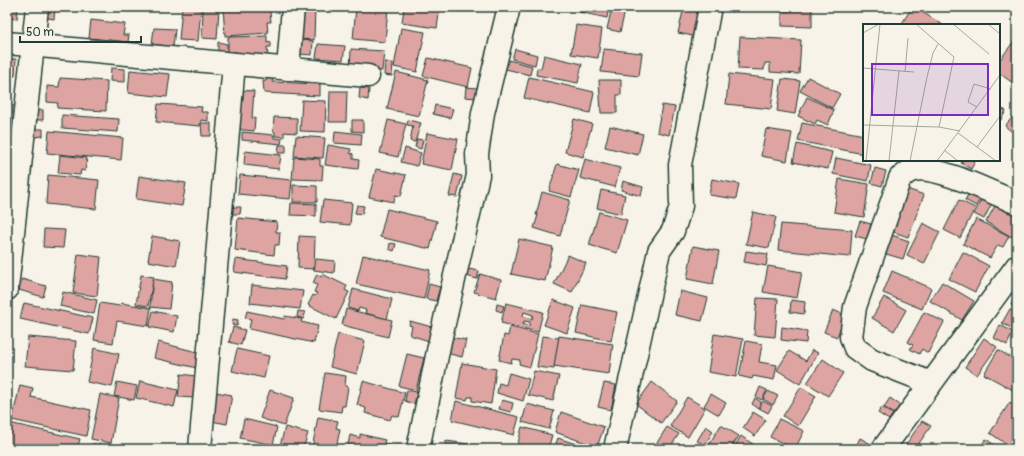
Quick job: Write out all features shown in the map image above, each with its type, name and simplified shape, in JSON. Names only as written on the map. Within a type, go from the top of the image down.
[{"type":"street","points":[[7,289],[37,7]]},
{"type":"street","points":[[288,70],[293,7]]},
{"type":"street","points":[[418,449],[440,341],[478,175],[477,154],[483,113],[509,7]]},
{"type":"street","points":[[615,449],[659,251],[673,231],[681,206],[680,165],[710,7]]},
{"type":"street","points":[[7,43],[288,70],[368,76]]},
{"type":"street","points":[[200,449],[234,64]]},
{"type":"street","points":[[931,383],[872,360],[855,348],[851,337],[855,307],[900,178],[911,171],[920,169],[939,173],[960,178],[1017,203]]},
{"type":"street","points":[[882,449],[1017,266]]},
{"type":"building","points":[[7,7],[18,7],[17,19],[7,18]]},
{"type":"building","points":[[43,7],[55,7],[54,19],[42,17]]},
{"type":"building","points":[[182,7],[201,9],[198,41],[179,40]]},
{"type":"building","points":[[223,7],[266,7],[267,11],[270,11],[271,22],[267,22],[268,33],[225,36]]},
{"type":"building","points":[[301,7],[315,7],[314,40],[299,39]]},
{"type":"building","points":[[356,7],[388,8],[385,42],[353,39]]},
{"type":"building","points":[[404,7],[440,7],[437,28],[402,23]]},
{"type":"building","points":[[580,7],[609,7],[607,18],[579,12]]},
{"type":"building","points":[[612,7],[626,7],[620,32],[607,29]]},
{"type":"building","points":[[684,7],[699,7],[693,36],[678,33]]},
{"type":"building","points":[[790,7],[812,7],[812,27],[782,26],[782,11],[789,11]]},
{"type":"building","points":[[912,7],[914,7],[941,24],[902,24]]},
{"type":"building","points":[[982,7],[991,7],[990,10]]},
{"type":"building","points":[[203,9],[219,9],[217,39],[202,38]]},
{"type":"building","points":[[91,20],[125,24],[123,35],[129,35],[128,42],[89,38]]},
{"type":"building","points":[[576,25],[602,29],[598,58],[571,54]]},
{"type":"building","points":[[154,28],[175,29],[173,47],[152,44]]},
{"type":"building","points":[[401,28],[425,32],[417,72],[394,67]]},
{"type":"building","points":[[267,36],[267,43],[271,42],[271,47],[267,47],[268,56],[243,56],[228,54],[228,37]]},
{"type":"building","points":[[740,37],[801,40],[799,74],[770,72],[770,63],[765,63],[764,70],[738,69]]},
{"type":"building","points":[[1017,37],[1017,86],[1000,74],[1000,60]]},
{"type":"building","points":[[300,40],[313,41],[312,55],[299,54]]},
{"type":"building","points":[[218,42],[227,44],[227,57],[218,58]]},
{"type":"building","points":[[318,44],[345,46],[343,60],[316,58]]},
{"type":"building","points":[[351,49],[384,51],[382,71],[350,69]]},
{"type":"building","points":[[515,49],[537,55],[535,65],[512,59]]},
{"type":"building","points":[[604,49],[642,53],[639,76],[601,72]]},
{"type":"building","points":[[544,55],[582,64],[578,83],[536,75],[537,68],[541,69]]},
{"type":"building","points":[[428,58],[472,68],[468,87],[423,76]]},
{"type":"building","points":[[7,59],[16,59],[15,76],[7,76]]},
{"type":"building","points":[[504,59],[532,66],[530,75],[502,68]]},
{"type":"building","points":[[385,62],[393,63],[392,76],[384,75]]},
{"type":"building","points":[[111,68],[125,69],[125,82],[110,81]]},
{"type":"building","points":[[130,70],[170,74],[167,97],[128,93]]},
{"type":"building","points":[[396,72],[428,80],[419,116],[387,109]]},
{"type":"building","points":[[729,74],[775,79],[771,109],[726,104]]},
{"type":"building","points":[[529,77],[594,92],[590,113],[524,98]]},
{"type":"building","points":[[808,77],[840,94],[832,108],[800,91]]},
{"type":"building","points":[[60,78],[107,81],[106,111],[57,108],[58,103],[47,102],[47,86],[59,87]]},
{"type":"building","points":[[267,78],[273,78],[272,82],[320,84],[320,96],[264,93],[263,81],[266,81]]},
{"type":"building","points":[[782,79],[800,81],[795,114],[777,111]]},
{"type":"building","points":[[599,80],[621,80],[621,95],[617,95],[617,113],[601,113]]},
{"type":"building","points":[[466,87],[477,88],[476,98],[465,97]]},
{"type":"building","points":[[360,88],[369,89],[368,100],[359,98]]},
{"type":"building","points":[[236,90],[254,91],[252,118],[255,118],[254,131],[234,129]]},
{"type":"building","points":[[330,91],[347,91],[346,122],[329,122]]},
{"type":"building","points":[[807,97],[834,110],[828,125],[817,120],[815,124],[798,116]]},
{"type":"building","points":[[302,100],[326,101],[325,132],[300,131]]},
{"type":"building","points":[[158,104],[202,107],[201,112],[208,112],[208,121],[201,120],[200,126],[156,122]]},
{"type":"building","points":[[435,105],[453,109],[450,118],[433,114]]},
{"type":"building","points":[[662,105],[675,107],[669,135],[657,132]]},
{"type":"building","points":[[8,106],[16,106],[15,113],[8,113]]},
{"type":"building","points":[[1000,108],[1006,111],[1000,121]]},
{"type":"building","points":[[37,110],[43,110],[43,120],[37,120]]},
{"type":"building","points":[[1015,114],[1017,115],[1017,136],[1005,126]]},
{"type":"building","points":[[62,115],[119,119],[118,132],[62,128]]},
{"type":"building","points":[[274,117],[297,118],[297,133],[284,132],[284,137],[275,136],[275,132],[273,132]]},
{"type":"building","points":[[574,119],[592,124],[583,157],[565,152]]},
{"type":"building","points":[[352,120],[363,120],[363,132],[352,131]]},
{"type":"building","points":[[388,120],[406,124],[398,157],[380,153]]},
{"type":"building","points":[[408,120],[421,123],[415,142],[410,141],[413,126],[407,125]]},
{"type":"building","points":[[7,123],[13,123],[12,130],[7,130]]},
{"type":"building","points":[[201,123],[211,123],[211,136],[202,136]]},
{"type":"building","points":[[802,123],[863,135],[863,154],[798,141]]},
{"type":"building","points":[[610,126],[643,134],[638,155],[605,147]]},
{"type":"building","points":[[35,129],[43,129],[43,136],[35,137]]},
{"type":"building","points":[[766,129],[792,133],[787,161],[761,156]]},
{"type":"building","points":[[49,131],[123,138],[121,160],[47,153]]},
{"type":"building","points":[[335,131],[362,134],[361,145],[334,143]]},
{"type":"building","points":[[242,132],[274,135],[274,138],[282,139],[281,144],[242,140]]},
{"type":"building","points":[[427,133],[458,139],[452,170],[421,164]]},
{"type":"building","points":[[296,136],[325,138],[323,158],[294,156]]},
{"type":"building","points":[[417,139],[423,140],[421,149],[415,147]]},
{"type":"building","points":[[797,144],[832,152],[828,169],[793,162]]},
{"type":"building","points":[[279,145],[286,145],[286,153],[278,153]]},
{"type":"building","points":[[328,145],[351,149],[350,153],[353,154],[353,159],[359,160],[358,169],[325,165]]},
{"type":"building","points":[[405,148],[421,153],[417,166],[401,162]]},
{"type":"building","points":[[245,151],[281,155],[279,169],[244,165]]},
{"type":"building","points":[[60,155],[87,158],[85,171],[81,170],[80,175],[58,173]]},
{"type":"building","points":[[294,157],[320,159],[320,166],[323,166],[322,180],[292,179]]},
{"type":"building","points":[[836,158],[871,165],[868,181],[833,174]]},
{"type":"building","points":[[585,159],[620,168],[615,187],[580,178]]},
{"type":"building","points":[[962,161],[975,161],[971,169],[961,163]]},
{"type":"building","points":[[557,164],[579,170],[571,197],[549,191]]},
{"type":"building","points":[[875,168],[886,171],[882,186],[871,183]]},
{"type":"building","points":[[376,169],[406,175],[401,196],[395,195],[394,202],[369,197]]},
{"type":"building","points":[[454,174],[462,176],[457,197],[449,196]]},
{"type":"building","points":[[48,175],[99,180],[96,209],[46,204]]},
{"type":"building","points":[[240,175],[292,180],[290,199],[238,194]]},
{"type":"building","points":[[139,176],[186,183],[182,206],[136,199]]},
{"type":"building","points":[[712,179],[739,184],[736,199],[709,195]]},
{"type":"building","points":[[839,179],[869,184],[864,217],[834,212]]},
{"type":"building","points":[[623,181],[643,187],[641,196],[621,190]]},
{"type":"building","points":[[293,185],[317,186],[317,202],[293,202]]},
{"type":"building","points":[[907,189],[924,195],[908,237],[891,231]]},
{"type":"building","points":[[601,190],[625,195],[621,214],[597,208]]},
{"type":"building","points":[[542,192],[570,200],[560,236],[534,228]]},
{"type":"building","points":[[969,193],[980,199],[976,206],[965,200]]},
{"type":"building","points":[[982,198],[992,203],[984,219],[974,214]]},
{"type":"building","points":[[323,200],[352,203],[350,225],[320,222]]},
{"type":"building","points":[[959,200],[975,208],[960,238],[944,230]]},
{"type":"building","points":[[291,203],[316,204],[316,216],[290,215]]},
{"type":"building","points":[[996,204],[1017,216],[1017,240],[986,222]]},
{"type":"building","points":[[357,205],[364,206],[362,214],[355,213]]},
{"type":"building","points":[[233,207],[241,207],[240,214],[232,214]]},
{"type":"building","points":[[387,209],[437,221],[430,249],[380,237]]},
{"type":"building","points":[[599,212],[627,220],[617,253],[589,245]]},
{"type":"building","points":[[753,212],[776,217],[769,248],[746,244]]},
{"type":"building","points":[[238,218],[277,222],[276,232],[280,232],[279,245],[275,245],[274,255],[235,250]]},
{"type":"building","points":[[976,219],[1009,236],[1003,247],[998,245],[990,258],[963,244]]},
{"type":"building","points":[[860,221],[871,224],[867,239],[855,236]]},
{"type":"building","points":[[923,223],[940,232],[924,264],[907,255]]},
{"type":"building","points":[[781,224],[852,230],[850,257],[778,250]]},
{"type":"building","points":[[44,229],[65,230],[63,248],[43,247]]},
{"type":"building","points":[[889,234],[909,241],[903,259],[883,253]]},
{"type":"building","points":[[152,236],[180,241],[176,266],[148,261]]},
{"type":"building","points":[[299,236],[315,237],[314,269],[298,268]]},
{"type":"building","points":[[519,239],[553,247],[545,281],[511,274]]},
{"type":"building","points":[[390,243],[396,244],[394,251],[389,249]]},
{"type":"building","points":[[693,246],[719,251],[713,284],[687,279]]},
{"type":"building","points":[[746,251],[768,254],[766,266],[744,262]]},
{"type":"building","points":[[963,252],[989,266],[975,292],[949,279]]},
{"type":"building","points":[[78,254],[101,257],[97,296],[73,293]]},
{"type":"building","points":[[363,255],[430,270],[424,299],[356,284]]},
{"type":"building","points":[[568,255],[586,263],[572,292],[554,284]]},
{"type":"building","points":[[236,259],[287,266],[285,279],[234,272]]},
{"type":"building","points":[[316,259],[335,261],[334,273],[314,270]]},
{"type":"building","points":[[768,266],[802,272],[797,298],[763,292]]},
{"type":"building","points":[[468,269],[479,271],[477,279],[463,275],[464,271],[467,272]]},
{"type":"building","points":[[892,271],[931,288],[922,309],[883,293]]},
{"type":"building","points":[[317,274],[321,277],[322,274],[347,286],[345,290],[349,292],[336,319],[308,305],[313,295],[315,296],[317,293],[314,292],[317,285],[313,283]]},
{"type":"building","points":[[480,274],[501,280],[496,298],[474,292]]},
{"type":"building","points":[[141,275],[154,277],[148,306],[136,304]]},
{"type":"building","points":[[22,279],[46,286],[43,297],[19,290]]},
{"type":"building","points":[[153,279],[172,282],[169,309],[150,307]]},
{"type":"building","points":[[942,282],[974,301],[962,320],[930,301]]},
{"type":"building","points":[[429,284],[440,287],[436,301],[426,299]]},
{"type":"building","points":[[252,285],[303,291],[300,309],[250,303]]},
{"type":"building","points":[[353,289],[392,299],[387,319],[365,313],[366,310],[359,308],[358,311],[348,308]]},
{"type":"building","points":[[680,291],[708,298],[702,321],[675,315]]},
{"type":"building","points":[[63,292],[97,300],[94,314],[60,306]]},
{"type":"building","points":[[1017,294],[1017,309],[1011,305]]},
{"type":"building","points":[[884,297],[906,310],[894,331],[872,318]]},
{"type":"building","points":[[757,298],[778,299],[775,337],[754,335]]},
{"type":"building","points":[[553,300],[575,308],[567,333],[544,325]]},
{"type":"building","points":[[791,300],[805,302],[804,314],[790,312]]},
{"type":"building","points":[[24,303],[93,318],[89,334],[20,319]]},
{"type":"building","points":[[100,303],[120,306],[121,303],[151,308],[148,326],[117,321],[113,343],[94,340]]},
{"type":"building","points":[[506,303],[543,312],[538,332],[501,323]],"holes":[[[524,312],[533,315],[532,319],[523,316]],[[524,321],[530,322],[529,326],[523,324]]]},
{"type":"building","points":[[497,304],[504,306],[502,312],[496,310]]},
{"type":"building","points":[[582,305],[617,312],[611,341],[576,333]]},
{"type":"building","points":[[346,309],[392,320],[388,337],[342,325]]},
{"type":"building","points":[[1010,309],[1017,313],[1017,331],[1002,323]]},
{"type":"building","points":[[833,310],[845,315],[837,337],[824,332]]},
{"type":"building","points":[[153,311],[177,316],[174,332],[149,327]]},
{"type":"building","points":[[247,311],[284,319],[285,316],[302,319],[301,322],[318,326],[314,343],[249,329],[251,319],[245,318]]},
{"type":"building","points":[[298,311],[305,312],[304,319],[297,317]]},
{"type":"building","points":[[924,312],[944,322],[928,353],[922,349],[919,354],[910,349],[913,345],[908,342]]},
{"type":"building","points":[[233,319],[238,320],[237,326],[232,325]]},
{"type":"building","points":[[410,321],[432,327],[429,341],[410,335],[412,326],[409,325]]},
{"type":"building","points":[[1000,325],[1013,332],[1007,345],[994,338]]},
{"type":"building","points":[[233,327],[245,330],[241,345],[229,342]]},
{"type":"building","points":[[510,327],[538,334],[530,367],[519,364],[520,360],[512,359],[511,363],[499,360],[504,335],[508,336]]},
{"type":"building","points":[[782,327],[807,331],[806,343],[781,340]]},
{"type":"building","points":[[338,334],[365,341],[357,374],[330,367]]},
{"type":"building","points":[[714,334],[743,339],[736,377],[708,372]]},
{"type":"building","points":[[542,336],[559,338],[554,369],[537,367]]},
{"type":"building","points":[[559,336],[613,344],[609,374],[554,366]]},
{"type":"building","points":[[28,337],[76,341],[73,370],[25,366]]},
{"type":"building","points":[[450,337],[466,340],[462,357],[446,353]]},
{"type":"building","points":[[984,338],[997,347],[977,375],[965,367]]},
{"type":"building","points":[[746,341],[762,344],[759,362],[777,365],[774,380],[753,376],[752,379],[739,376]]},
{"type":"building","points":[[158,342],[201,353],[197,368],[154,358]]},
{"type":"building","points":[[94,348],[119,354],[112,387],[87,382]]},
{"type":"building","points":[[237,349],[269,356],[264,378],[232,371]]},
{"type":"building","points":[[812,350],[818,353],[800,384],[777,370],[789,351],[806,361]]},
{"type":"building","points":[[998,350],[1017,361],[1017,383],[1013,390],[984,374]]},
{"type":"building","points":[[407,354],[424,358],[416,390],[399,386]]},
{"type":"building","points":[[823,359],[843,373],[828,396],[807,383]]},
{"type":"building","points":[[462,363],[496,369],[491,404],[472,401],[472,397],[468,397],[467,400],[456,398]]},
{"type":"building","points":[[534,371],[559,376],[553,401],[528,395]]},
{"type":"building","points":[[325,373],[346,376],[345,386],[348,387],[345,406],[342,406],[341,412],[319,409]]},
{"type":"building","points":[[509,373],[529,379],[523,401],[497,393],[499,383],[506,385]]},
{"type":"building","points":[[181,374],[196,376],[194,398],[178,397]]},
{"type":"building","points":[[140,381],[178,390],[174,407],[136,398]]},
{"type":"building","points":[[363,381],[405,393],[399,417],[392,415],[390,420],[365,413],[366,408],[357,405]]},
{"type":"building","points":[[117,382],[137,386],[134,400],[114,396]]},
{"type":"building","points":[[652,382],[677,401],[661,423],[636,404]]},
{"type":"building","points":[[604,383],[616,385],[611,410],[598,407]]},
{"type":"building","points":[[20,385],[33,388],[31,397],[91,410],[86,436],[12,420]]},
{"type":"building","points":[[760,387],[767,390],[762,400],[756,397]]},
{"type":"building","points":[[801,387],[816,396],[798,426],[783,416]]},
{"type":"building","points":[[270,390],[294,398],[284,426],[260,418]]},
{"type":"building","points":[[407,390],[417,392],[414,404],[405,401]]},
{"type":"building","points":[[768,391],[778,396],[773,405],[763,399]]},
{"type":"building","points":[[216,392],[232,395],[227,424],[211,421]]},
{"type":"building","points":[[100,394],[119,398],[111,443],[91,439]]},
{"type":"building","points":[[711,394],[726,403],[719,415],[704,406]]},
{"type":"building","points":[[687,397],[705,408],[688,437],[670,426]]},
{"type":"building","points":[[755,398],[761,402],[758,408],[752,404]]},
{"type":"building","points":[[890,398],[900,405],[894,414],[884,407]]},
{"type":"building","points":[[502,400],[513,403],[511,412],[499,409]]},
{"type":"building","points":[[456,401],[519,417],[514,435],[452,420]]},
{"type":"building","points":[[763,401],[772,406],[768,413],[759,408]]},
{"type":"building","points":[[1010,402],[1017,407],[1017,434],[1009,446],[990,433]]},
{"type":"building","points":[[527,404],[554,411],[549,429],[522,422]]},
{"type":"building","points":[[882,407],[893,414],[889,420],[878,413]]},
{"type":"building","points":[[561,412],[604,427],[597,447],[555,432]]},
{"type":"building","points":[[753,412],[766,420],[755,436],[743,428]]},
{"type":"building","points":[[318,417],[338,421],[336,428],[340,429],[336,449],[312,449]]},
{"type":"building","points":[[244,419],[277,427],[273,445],[240,438]]},
{"type":"building","points":[[779,419],[804,431],[795,449],[770,437]]},
{"type":"building","points":[[922,421],[931,426],[915,449],[903,449]]},
{"type":"building","points":[[9,423],[80,439],[77,449],[7,449]]},
{"type":"building","points":[[721,425],[739,436],[730,449],[706,449]]},
{"type":"building","points":[[706,426],[713,431],[705,445],[697,441]]},
{"type":"building","points":[[285,427],[308,433],[303,449],[291,449],[280,446]]},
{"type":"building","points":[[522,427],[552,435],[548,449],[525,449],[517,447]]},
{"type":"building","points":[[667,427],[679,434],[669,449],[653,449]]},
{"type":"building","points":[[360,434],[385,440],[384,443],[393,446],[392,449],[347,449],[350,435],[360,438]]},
{"type":"building","points":[[741,436],[757,447],[756,449],[740,449],[735,446]]},
{"type":"building","points":[[558,438],[591,449],[554,449]]},
{"type":"building","points":[[860,438],[871,444],[869,449],[855,448]]},
{"type":"building","points":[[986,439],[1000,449],[978,449]]},
{"type":"building","points":[[446,441],[484,446],[483,449],[445,449]]},
{"type":"building","points":[[92,444],[113,445],[113,449],[92,449]]},
{"type":"building","points":[[270,445],[288,449],[269,449]]},
{"type":"building","points":[[395,445],[406,447],[406,449],[394,449]]}]
